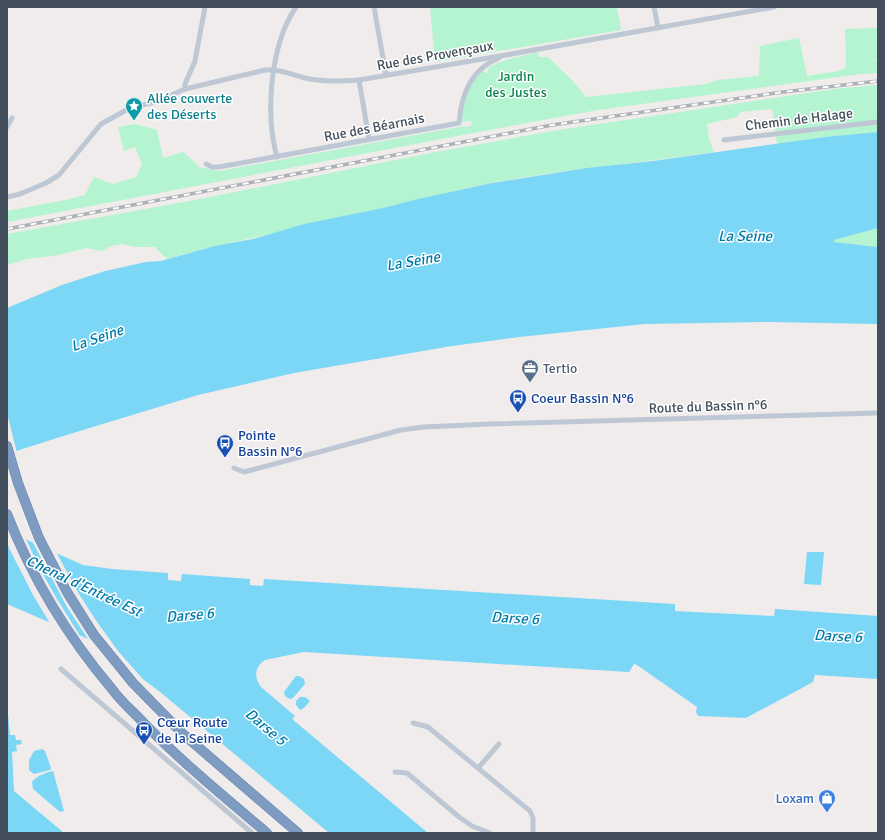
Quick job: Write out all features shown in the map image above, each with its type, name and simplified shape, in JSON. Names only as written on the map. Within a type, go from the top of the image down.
[{"type":"highway","points":[[7,446],[18,483],[39,538],[67,592],[94,635],[133,684],[183,734],[298,833]]},
{"type":"highway","points":[[7,514],[19,544],[46,597],[79,649],[112,690],[160,740],[267,833]]},
{"type":"street","points":[[185,89],[184,84],[195,61],[205,7]]},
{"type":"street","points":[[277,157],[274,145],[271,116],[272,85],[278,44],[283,30],[296,7]]},
{"type":"street","points":[[374,7],[386,75]]},
{"type":"street","points":[[654,7],[658,28]]},
{"type":"street","name":"Rue des Provençaux","points":[[7,197],[20,194],[46,183],[58,175],[101,124],[130,108],[155,102],[185,89],[275,69],[322,81],[359,80],[774,7]]},
{"type":"street","name":"Rue des Béarnais","points":[[206,164],[212,167],[219,167],[458,123],[461,106],[468,85],[478,72],[495,60],[506,55]]},
{"type":"street","points":[[359,80],[370,139]]},
{"type":"street","points":[[7,127],[12,118]]},
{"type":"street","name":"Chemin de Halage","points":[[724,140],[878,122]]},
{"type":"street","name":"Route du Bassin n°6","points":[[234,468],[244,472],[394,432],[421,428],[501,424],[878,413]]},
{"type":"street","points":[[61,669],[252,833]]},
{"type":"street","points":[[413,723],[428,728],[530,811],[533,818],[534,833]]},
{"type":"street","points":[[478,768],[499,744]]},
{"type":"street","points":[[395,772],[407,774],[459,817],[472,826],[490,833]]},
{"type":"green space","points":[[430,7],[617,7],[621,30],[435,62]]},
{"type":"green space","name":"Jardin des Justes","points":[[878,28],[878,59],[870,60],[878,60],[878,73],[861,74],[598,110],[7,222],[7,211],[85,195],[94,177],[113,184],[136,177],[142,164],[135,147],[124,151],[118,127],[135,124],[157,130],[163,158],[183,152],[198,165],[198,167],[220,171],[471,126],[472,121],[460,122],[461,111],[468,87],[481,71],[487,73],[489,67],[495,64],[526,55],[540,52],[538,56],[548,57],[571,79],[586,97],[706,84],[718,80],[759,76],[760,46],[799,38],[807,76],[838,71],[845,68],[845,29]]},
{"type":"green space","points":[[878,85],[878,133],[825,137],[777,144],[772,109],[741,112],[737,117],[707,124],[709,139],[714,152],[492,183],[431,196],[167,259],[155,247],[137,247],[122,244],[111,246],[102,251],[86,248],[59,255],[27,259],[7,265],[7,234],[195,200],[425,154],[558,130],[834,89]]},
{"type":"green space","points":[[878,228],[878,247],[834,242],[834,239]]},
{"type":"water","name":"La Seine","points":[[878,132],[878,228],[834,240],[834,242],[878,247],[878,324],[769,322],[645,324],[519,337],[452,346],[294,373],[198,395],[7,454],[7,308],[62,285],[105,271],[146,262],[161,261],[215,246],[253,239],[304,224],[383,208],[492,183],[587,168],[653,161],[825,137]]},
{"type":"water","points":[[7,531],[83,565],[112,569],[168,573],[168,580],[181,581],[182,574],[250,579],[250,585],[263,586],[264,579],[675,604],[675,611],[774,616],[775,609],[878,616],[878,679],[815,675],[813,682],[746,718],[698,716],[696,712],[697,707],[634,664],[629,672],[304,652],[265,660],[261,663],[256,673],[257,680],[261,687],[295,716],[292,719],[428,833],[329,833],[159,691],[88,639],[7,604]]},
{"type":"water","points":[[807,552],[824,552],[821,585],[804,584]]},
{"type":"water","points":[[296,676],[304,679],[305,684],[293,698],[290,699],[285,696],[284,692]]},
{"type":"water","points":[[300,697],[305,697],[310,701],[300,710],[296,705],[296,701]]},
{"type":"water","points":[[7,704],[10,735],[15,735],[16,740],[21,740],[22,744],[16,745],[17,751],[12,752],[14,791],[64,833],[7,833]]},
{"type":"water","points":[[42,749],[45,751],[51,768],[50,770],[34,774],[29,770],[29,760],[34,751]]},
{"type":"water","points":[[53,771],[64,811],[60,812],[33,789],[32,782],[34,780]]},
{"type":"pier","points":[[7,413],[17,453],[7,456]]},
{"type":"pier","points":[[7,529],[25,537],[40,569],[82,639],[51,625],[33,595],[10,550],[7,543]]},
{"type":"pier","points":[[31,539],[55,550],[79,594],[95,619],[118,651],[149,686],[93,645],[88,639],[67,607]]},
{"type":"railway","points":[[7,229],[552,125],[783,92],[878,81]]},
{"type":"place","name":"Allée couverte des Déserts","points":[[134,121]]},
{"type":"place","name":"Tertio","points":[[530,383]]},
{"type":"place","name":"Coeur Bassin N°6","points":[[518,413]]},
{"type":"place","name":"Pointe Bassin N°6","points":[[225,458]]},
{"type":"place","name":"Cœur Route de la Seine","points":[[144,745]]},
{"type":"place","name":"Loxam","points":[[827,813]]},
{"type":"water label","name":"Chenal d'Entrée Est","points":[[84,586]]},
{"type":"water label","name":"Darse 6","points":[[190,615]]},
{"type":"water label","name":"Darse 6","points":[[515,618]]},
{"type":"water label","name":"Darse 6","points":[[838,636]]},
{"type":"water label","name":"Darse 5","points":[[266,727]]}]
